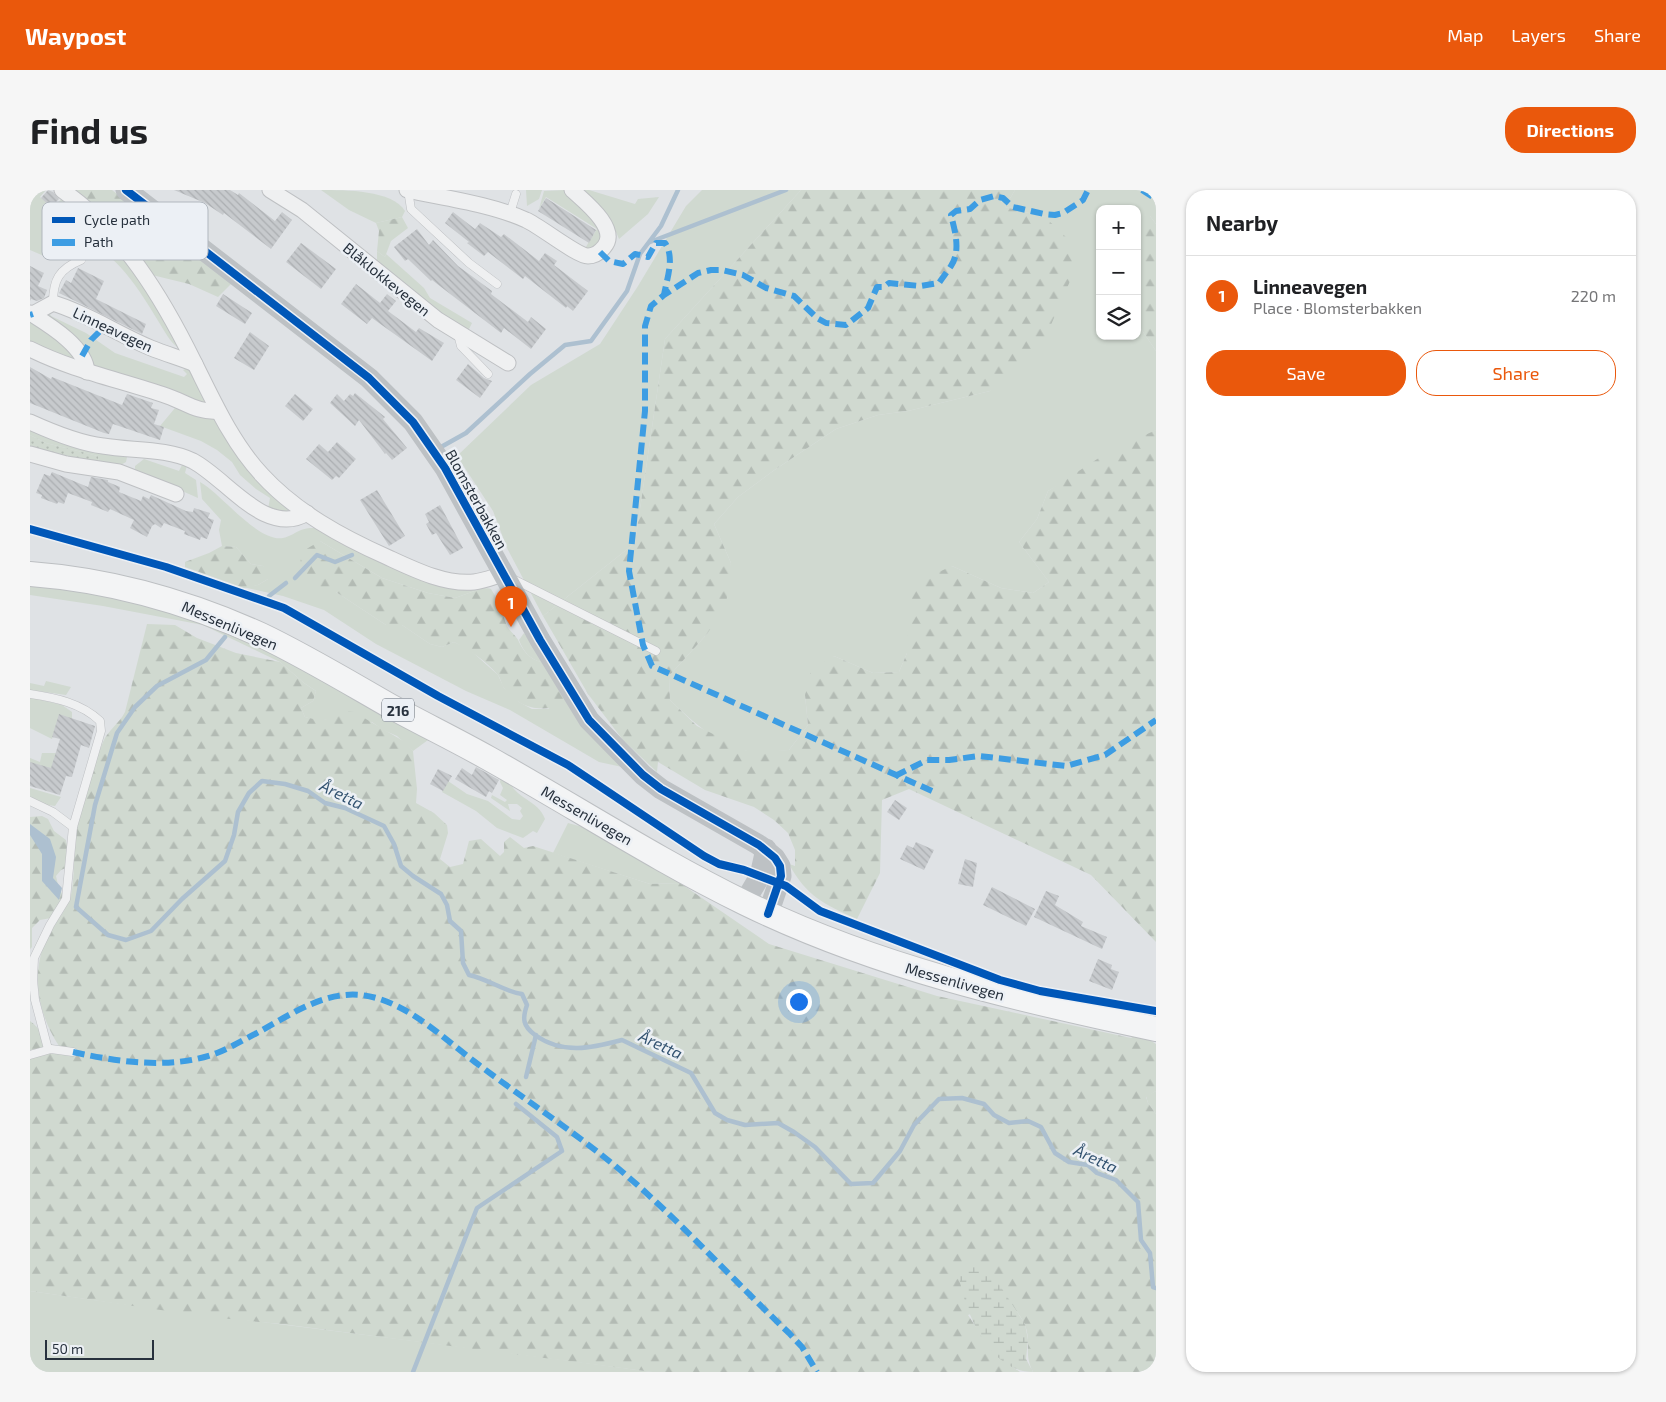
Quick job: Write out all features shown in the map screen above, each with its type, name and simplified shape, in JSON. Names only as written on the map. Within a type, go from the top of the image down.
[{"type":"main road","name":"Messenlivegen","points":[[30,574],[71,579],[142,593],[205,612],[264,637],[487,758],[744,903],[768,914],[870,955],[922,973],[1037,1004],[1156,1029]]},
{"type":"street","points":[[62,190],[77,202]]},
{"type":"street","name":"Blomsterbakken","points":[[126,190],[141,202]]},
{"type":"street","name":"Blåklokkevegen","points":[[270,190],[302,210],[414,302],[458,334],[508,363]]},
{"type":"street","points":[[407,190],[510,213],[546,230],[581,255],[590,256],[600,252],[607,244],[609,235],[602,220],[572,190]]},
{"type":"street","name":"Blomsterbakken","points":[[208,254],[361,372],[393,400],[418,428],[445,468],[576,701],[604,737],[661,789],[766,849],[780,866],[781,876],[768,914]]},
{"type":"street","points":[[134,260],[148,281],[195,364],[218,410],[260,474],[291,502],[355,543],[435,576],[472,582],[503,574]]},
{"type":"street","name":"Linneavegen","points":[[87,372],[87,366],[79,352],[31,314],[53,303],[86,314],[152,348],[195,364]]},
{"type":"street","points":[[30,349],[87,372],[168,396],[197,409],[207,412],[218,410]]},
{"type":"street","points":[[30,422],[80,441],[101,446],[170,454],[190,460],[206,469],[245,501],[270,517],[289,520],[307,513]]},
{"type":"street","points":[[119,472],[144,451]]},
{"type":"street","points":[[30,454],[66,464],[119,472],[176,494]]},
{"type":"street","points":[[744,903],[760,876],[766,849]]},
{"type":"lane","points":[[407,190],[411,209],[469,263],[497,284]]},
{"type":"lane","points":[[510,213],[516,194]]},
{"type":"lane","points":[[53,303],[53,285],[62,271],[81,260]]},
{"type":"lane","points":[[458,334],[462,346],[488,374]]},
{"type":"lane","points":[[503,574],[656,651]]},
{"type":"lane","points":[[30,694],[72,703],[90,711],[100,721],[101,731],[73,827],[66,900],[50,925],[34,958],[33,980],[36,1000],[48,1050]]},
{"type":"lane","points":[[30,801],[53,812],[73,827]]},
{"type":"lane","points":[[30,1055],[48,1050],[73,1052]]},
{"type":"green space","points":[[30,190],[46,190],[40,197],[46,202],[42,202],[42,255],[30,250]]},
{"type":"green space","points":[[72,190],[112,190],[127,202],[83,202]]},
{"type":"green space","points":[[321,190],[355,191],[379,195],[399,204],[405,211],[402,217],[376,223],[349,210]]},
{"type":"green space","points":[[526,190],[542,190],[539,199],[527,206]]},
{"type":"green space","points":[[565,190],[602,229],[599,248],[584,250],[597,229],[546,197],[539,209],[544,191]]},
{"type":"green space","points":[[581,190],[589,190],[635,204],[638,199],[659,197],[648,214],[619,239],[611,220]]},
{"type":"green space","points":[[702,190],[801,190],[665,339],[635,543],[543,616],[507,548],[493,511],[457,456],[531,385],[600,344],[638,286],[686,206]]},
{"type":"green space","points":[[801,190],[1015,190],[1005,207],[1045,217],[1069,240],[1074,272],[1043,343],[1017,373],[990,391],[908,411],[878,415],[836,429],[738,497],[714,524],[731,563],[726,605],[707,634],[669,676],[670,700],[697,726],[747,751],[789,750],[808,725],[805,695],[811,670],[834,656],[873,673],[899,672],[907,653],[907,631],[912,595],[930,576],[952,566],[1001,588],[1033,593],[1049,582],[1019,542],[1037,519],[1048,491],[1108,452],[1156,430],[1156,942],[1091,875],[909,789],[882,800],[880,873],[857,919],[835,909],[810,892],[796,875],[789,864],[795,866],[795,850],[788,833],[774,820],[754,807],[705,790],[658,762],[657,772],[623,740],[588,694],[543,616],[635,543],[665,339]]},
{"type":"green space","points":[[1015,190],[1156,190],[1156,224],[1150,216],[1141,216],[1141,205],[1096,205],[1096,340],[1141,340],[1141,329],[1156,351],[1156,430],[1048,491],[1037,519],[1019,542],[1049,582],[1033,593],[1001,588],[952,566],[907,631],[907,653],[899,672],[873,673],[834,656],[805,695],[808,725],[789,750],[752,752],[736,748],[715,738],[670,700],[669,676],[707,634],[731,563],[714,524],[738,497],[836,429],[878,415],[908,411],[990,391],[1045,217],[1005,207]]},
{"type":"green space","points":[[65,196],[71,202],[58,202]]},
{"type":"green space","points":[[1141,216],[1150,216],[1156,224],[1156,351],[1141,329]]},
{"type":"green space","points":[[402,217],[408,228],[391,241],[385,257],[377,251],[379,231],[376,223]]},
{"type":"green space","points":[[377,251],[385,257],[386,254],[424,288],[430,298],[472,323],[466,335],[377,261]]},
{"type":"green space","points":[[112,260],[128,260],[138,270],[182,352],[171,341],[145,299]]},
{"type":"green space","points":[[138,260],[202,260],[232,283],[218,297],[189,284],[152,275]]},
{"type":"green space","points":[[47,308],[51,316],[86,333],[115,353],[184,377],[187,374],[183,370],[188,368],[194,373],[210,407],[92,369],[46,317]]},
{"type":"green space","points":[[30,317],[76,353],[75,362],[73,359],[62,354],[56,356],[30,343]]},
{"type":"green space","points":[[175,408],[217,419],[287,505],[288,512],[268,509],[270,498],[240,475],[232,462],[217,450],[201,441],[160,426]]},
{"type":"green space","points":[[30,426],[124,454],[127,457],[126,462],[117,467],[99,465],[98,456],[46,443],[30,435]]},
{"type":"green space","points":[[30,435],[46,443],[98,456],[99,465],[30,450]]},
{"type":"green space","points":[[144,459],[179,471],[183,463],[187,465],[185,473],[196,480],[198,498],[135,470],[135,466]]},
{"type":"green space","points":[[200,482],[262,533],[283,538],[301,530],[316,528],[491,589],[483,588],[455,598],[428,593],[382,578],[320,541],[336,592],[386,625],[402,625],[430,644],[442,647],[454,642],[469,649],[498,675],[504,688],[519,702],[532,709],[548,709],[565,697],[627,768],[599,762],[510,710],[466,691],[376,644],[324,610],[283,596],[243,587],[258,585],[268,579],[263,566],[251,564],[236,547],[222,546],[219,530],[221,520],[202,499]]},
{"type":"green space","points":[[320,541],[382,578],[428,593],[455,598],[483,588],[491,589],[508,628],[530,656],[537,661],[546,663],[565,697],[558,707],[535,708],[521,703],[509,694],[498,676],[488,665],[460,645],[454,642],[442,647],[430,644],[402,625],[386,625],[336,592],[315,585],[298,571],[303,551]]},
{"type":"green space","points":[[222,546],[236,547],[251,564],[263,566],[269,571],[268,579],[258,585],[244,588],[185,567],[185,562]]},
{"type":"green space","points":[[30,581],[74,586],[224,627],[423,734],[428,740],[413,751],[397,736],[383,730],[372,722],[333,718],[319,721],[305,717],[301,708],[313,701],[316,691],[280,662],[203,625],[103,606],[30,595]]},
{"type":"green space","points":[[147,624],[175,625],[197,638],[236,653],[280,662],[316,691],[313,701],[301,708],[305,717],[324,720],[332,717],[340,710],[354,712],[405,742],[413,751],[417,789],[416,803],[434,813],[447,825],[448,833],[440,859],[450,867],[463,864],[469,841],[481,839],[500,856],[504,852],[504,842],[510,837],[524,848],[533,846],[650,884],[680,883],[769,944],[937,996],[1131,1038],[1139,1033],[1156,1044],[1156,1091],[1146,1097],[1156,1114],[1156,1372],[1033,1372],[1030,1365],[1025,1325],[1009,1301],[968,1315],[991,1346],[1004,1360],[1020,1372],[652,1372],[281,1324],[209,1317],[30,1291],[30,1059],[59,1046],[45,1020],[41,1006],[38,992],[39,964],[42,949],[48,935],[71,895],[77,826],[85,795],[103,742],[125,712]]},
{"type":"green space","points":[[524,633],[546,663],[532,658],[523,649],[519,640]]},
{"type":"green space","points":[[46,681],[71,687],[66,695],[30,690],[30,683],[44,686]]},
{"type":"green space","points":[[30,697],[62,705],[72,712],[72,719],[59,716],[52,739],[30,728]]},
{"type":"green space","points":[[42,753],[56,753],[51,770],[30,764],[30,758],[40,762]]},
{"type":"green space","points":[[501,778],[508,778],[515,791],[542,813],[545,819],[537,833],[533,831],[523,838],[497,828],[476,811],[442,792],[448,781],[467,794],[488,801],[512,819],[520,820],[523,816],[520,811],[522,808],[517,804],[508,804],[510,811],[491,798],[492,795],[505,802],[507,800],[500,795],[503,788],[500,782]]},
{"type":"green space","points":[[30,788],[61,797],[55,806],[47,805],[30,797]]},
{"type":"green space","points":[[42,816],[48,819],[54,831],[66,840],[68,867],[61,870],[56,876],[59,889],[64,896],[51,918],[40,920],[32,928],[32,947],[30,949],[30,817]]},
{"type":"green space","points":[[568,823],[601,832],[677,877],[680,883],[650,884],[553,853]]},
{"type":"green space","points":[[30,1021],[37,1027],[54,1047],[30,1051]]},
{"type":"green space","points":[[1156,1091],[1156,1114],[1148,1103],[1146,1096]]},
{"type":"green space","points":[[974,1262],[995,1278],[1025,1324],[1028,1340],[1026,1359],[1033,1372],[1017,1369],[1003,1361],[980,1335],[965,1301],[958,1269]]},
{"type":"green space","points":[[30,1291],[497,1351],[652,1372],[30,1372]]},
{"type":"water","points":[[30,824],[50,839],[56,857],[53,878],[62,888],[59,900],[42,881],[42,854],[30,835]]},
{"type":"building","points":[[48,190],[53,192],[59,199],[56,202],[45,202],[41,198]]},
{"type":"building","points":[[174,190],[230,190],[238,195],[239,193],[275,221],[282,212],[292,220],[271,249],[224,213],[223,215],[208,205],[208,202],[203,202]]},
{"type":"building","points":[[546,198],[596,230],[589,243],[538,211]]},
{"type":"building","points":[[453,212],[475,229],[480,223],[501,237],[504,234],[539,261],[545,253],[557,261],[554,265],[588,291],[573,311],[567,306],[566,308],[525,276],[523,279],[488,252],[484,256],[467,243],[469,242],[445,223]]},
{"type":"building","points":[[417,229],[429,245],[433,240],[458,266],[492,291],[491,294],[528,322],[531,317],[546,329],[531,349],[504,328],[501,333],[431,281],[408,259],[405,261],[394,247]]},
{"type":"building","points":[[301,243],[336,269],[321,289],[286,262]]},
{"type":"building","points":[[30,266],[44,273],[38,286],[47,290],[44,298],[37,301],[31,299],[30,301]]},
{"type":"building","points":[[78,268],[104,281],[96,299],[146,324],[142,334],[59,293],[66,280],[71,283]]},
{"type":"building","points":[[356,284],[380,303],[387,294],[396,301],[388,311],[416,332],[419,328],[444,343],[432,361],[372,318],[367,324],[341,304]]},
{"type":"building","points":[[223,294],[252,313],[245,324],[216,306]]},
{"type":"building","points":[[250,332],[269,346],[254,370],[234,358]]},
{"type":"building","points":[[468,364],[484,378],[492,381],[480,398],[456,380]]},
{"type":"building","points":[[30,367],[51,379],[52,377],[122,405],[127,394],[153,403],[151,408],[159,410],[154,424],[164,427],[160,440],[113,424],[109,434],[104,433],[30,403]]},
{"type":"building","points":[[355,393],[385,417],[383,419],[407,448],[392,460],[385,454],[359,420],[355,426],[330,403],[337,394],[344,401],[350,394],[353,396]]},
{"type":"building","points":[[295,394],[313,409],[303,421],[285,406]]},
{"type":"building","points":[[337,442],[356,459],[339,478],[336,476],[332,480],[306,459],[319,444],[328,452]]},
{"type":"building","points":[[52,472],[88,487],[91,477],[108,480],[108,482],[120,487],[119,492],[141,501],[143,496],[149,499],[151,495],[186,511],[193,512],[194,508],[210,513],[208,518],[214,520],[207,539],[201,537],[200,540],[184,534],[185,531],[164,523],[161,528],[155,524],[152,526],[147,537],[130,528],[134,520],[110,509],[108,512],[91,505],[92,502],[68,493],[64,504],[58,502],[57,504],[41,498],[42,495],[36,493],[44,474],[50,476]]},
{"type":"building","points":[[377,490],[405,536],[389,546],[360,500]]},
{"type":"building","points":[[440,505],[463,548],[450,555],[436,533],[432,535],[426,524],[429,522],[425,514]]},
{"type":"building","points":[[59,714],[95,726],[89,748],[81,745],[72,777],[66,776],[60,795],[30,786],[30,762],[51,768],[60,739],[52,737]]},
{"type":"building","points":[[476,767],[499,780],[492,793],[489,791],[486,797],[455,779],[462,768],[472,775]]},
{"type":"building","points":[[438,769],[452,776],[443,791],[430,784]]},
{"type":"building","points":[[895,800],[907,808],[899,820],[887,812]]},
{"type":"building","points":[[916,842],[934,850],[924,870],[900,859],[907,845],[913,848]]},
{"type":"building","points":[[965,859],[977,863],[973,887],[958,884]]},
{"type":"building","points":[[992,887],[1035,909],[1026,926],[983,905]]},
{"type":"building","points":[[1046,891],[1059,896],[1055,905],[1083,922],[1081,926],[1107,937],[1102,949],[1034,917]]},
{"type":"building","points":[[1098,959],[1112,965],[1111,969],[1119,972],[1112,990],[1089,981]]},
{"type":"waterway","points":[[441,447],[466,433],[530,374],[565,345],[591,341],[627,291],[640,254],[661,226],[678,190]]},
{"type":"waterway","points":[[650,242],[786,190]]},
{"type":"waterway","points":[[295,578],[317,555],[335,562],[352,555]]},
{"type":"waterway","points":[[269,596],[286,583]]},
{"type":"waterway","name":"Åretta","points":[[225,637],[206,660],[157,686],[135,707],[117,733],[95,805],[76,907],[108,935],[126,940],[151,931],[182,899],[225,861],[234,835],[238,812],[249,793],[262,781],[285,784],[308,791],[325,803],[345,808],[384,826],[394,844],[401,866],[441,894],[447,905],[450,921],[461,931],[463,963],[469,975],[522,994],[527,1005],[524,1014],[525,1022],[535,1035],[556,1045],[578,1048],[622,1040],[691,1073],[715,1113],[727,1120],[745,1125],[778,1123],[794,1132],[815,1147],[851,1184],[873,1183],[900,1151],[914,1125],[939,1099],[962,1098],[984,1104],[994,1115],[1009,1123],[1028,1121],[1041,1127],[1055,1153],[1069,1162],[1088,1165],[1097,1173],[1116,1180],[1138,1202],[1141,1240],[1150,1253],[1153,1287],[1156,1288]]},
{"type":"waterway","points":[[526,1077],[536,1035]]},
{"type":"waterway","points":[[413,1372],[477,1208],[562,1151],[557,1137],[516,1104]]},
{"type":"marked path","points":[[932,791],[652,666],[643,645],[629,571],[645,411],[645,326],[651,306],[664,295],[698,273],[711,270],[722,270],[743,275],[766,288],[794,296],[817,318],[826,323],[846,325],[868,308],[877,287],[884,287],[889,283],[920,286],[939,283],[951,266],[956,254],[956,241],[951,215],[956,211],[970,209],[980,200],[994,196],[1003,198],[1013,207],[1055,215],[1063,213],[1083,200],[1088,190]]},
{"type":"marked path","points":[[1142,190],[1156,199]]},
{"type":"marked path","points":[[600,252],[609,261],[623,264],[635,254],[648,257],[656,243],[665,243],[670,262],[664,295]]},
{"type":"marked path","points":[[82,356],[91,340],[106,325]]},
{"type":"marked path","points":[[895,776],[927,760],[949,760],[979,756],[1066,766],[1105,755],[1156,720]]},
{"type":"marked path","points":[[73,1052],[108,1059],[145,1063],[182,1061],[222,1051],[298,1010],[333,997],[363,995],[399,1007],[415,1016],[589,1145],[626,1175],[668,1213],[789,1333],[802,1347],[817,1372]]},
{"type":"cycle path","points":[[126,190],[142,202]]},
{"type":"cycle path","points":[[208,253],[369,378],[413,422],[445,468],[540,640],[589,720],[643,775],[661,789],[759,845],[775,858],[780,866],[781,876],[768,914]]},
{"type":"cycle path","points":[[30,529],[166,567],[284,608],[438,696],[568,765],[704,856],[719,864],[744,870],[786,886],[820,911],[1000,980],[1040,991],[1156,1011]]},
{"type":"place","name":"Linneavegen","points":[[511,627]]}]
